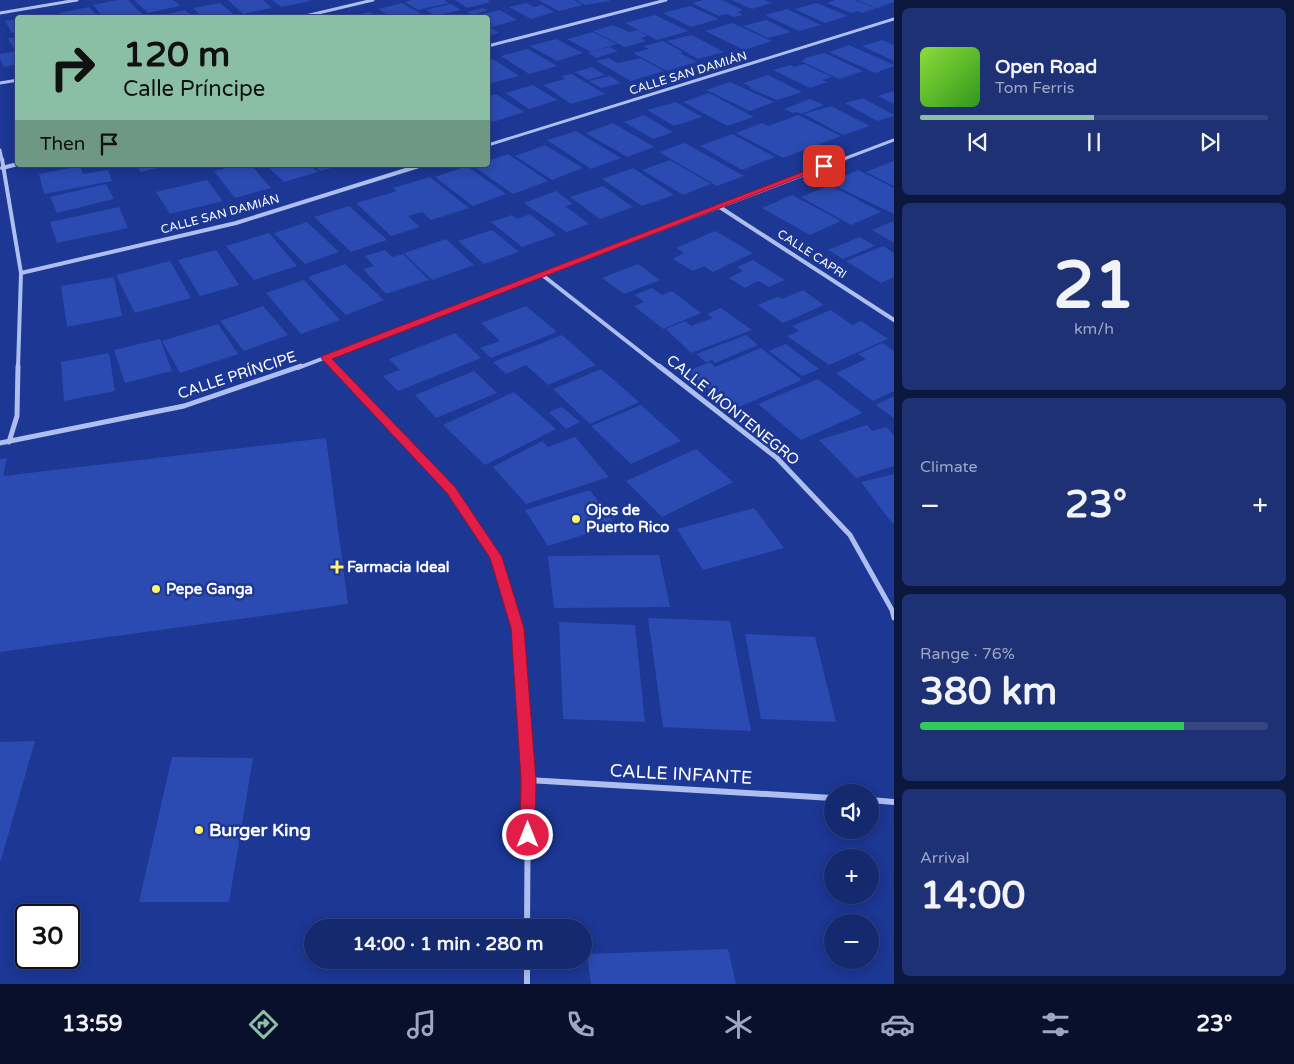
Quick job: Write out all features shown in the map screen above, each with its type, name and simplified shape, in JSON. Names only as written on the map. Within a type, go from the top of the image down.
[{"type":"street","points":[[0,13],[77,0]]},
{"type":"street","points":[[310,15],[373,0]]},
{"type":"street","points":[[490,45],[666,0]]},
{"type":"street","name":"CALLE SAN DAMIÁN","points":[[490,144],[894,19]]},
{"type":"street","points":[[0,83],[15,80]]},
{"type":"street","name":"CALLE PRÍNCIPE","points":[[0,443],[184,406],[326,358],[894,140]]},
{"type":"street","points":[[0,150],[21,273],[17,416],[9,442]]},
{"type":"street","points":[[2,168],[15,165]]},
{"type":"street","name":"CALLE SAN DAMIÁN","points":[[21,273],[236,223],[416,167]]},
{"type":"street","name":"CALLE CAPRI","points":[[718,206],[894,320]]},
{"type":"street","name":"CALLE MONTENEGRO","points":[[541,274],[777,458],[850,535],[892,610],[894,618]]},
{"type":"street","points":[[326,358],[451,490],[496,557],[518,628],[528,780],[527,919]]},
{"type":"street","name":"CALLE INFANTE","points":[[528,780],[824,798]]},
{"type":"street","points":[[879,801],[894,802]]},
{"type":"street","points":[[527,969],[527,984]]},
{"type":"building","points":[[117,0],[128,0],[143,15],[101,15],[93,5]]},
{"type":"building","points":[[134,0],[173,0],[180,6],[148,13]]},
{"type":"building","points":[[228,0],[263,0],[272,8],[243,14]]},
{"type":"building","points":[[272,0],[310,0],[310,1],[281,7]]},
{"type":"building","points":[[413,0],[444,0],[449,3],[418,10],[405,2]]},
{"type":"building","points":[[455,0],[488,0],[491,2],[467,8]]},
{"type":"building","points":[[538,0],[574,0],[583,5],[559,11]]},
{"type":"building","points":[[577,0],[609,0],[610,1],[585,5]]},
{"type":"building","points":[[703,0],[722,0],[743,10],[738,12],[743,15],[733,17],[727,14],[719,16],[692,3]]},
{"type":"building","points":[[731,0],[764,0],[772,3],[752,9]]},
{"type":"building","points":[[835,0],[854,0],[876,8],[862,13],[858,11],[851,13],[827,3]]},
{"type":"building","points":[[857,0],[894,0],[894,2],[877,8]]},
{"type":"building","points":[[220,3],[235,15],[200,15],[193,8]]},
{"type":"building","points":[[402,3],[423,15],[388,15],[378,9]]},
{"type":"building","points":[[526,3],[534,7],[542,5],[554,12],[531,19],[509,7]]},
{"type":"building","points":[[817,3],[848,16],[825,23],[794,9]]},
{"type":"building","points":[[451,4],[461,10],[434,15],[426,10]]},
{"type":"building","points":[[690,6],[719,19],[691,27],[663,13]]},
{"type":"building","points":[[89,7],[97,15],[61,15],[59,13]]},
{"type":"building","points":[[483,8],[488,10],[473,15],[467,12]]},
{"type":"building","points":[[787,9],[821,25],[799,31],[765,15]]},
{"type":"building","points":[[185,10],[191,15],[162,15]]},
{"type":"building","points":[[500,10],[517,20],[492,27],[490,26],[490,15],[478,15]]},
{"type":"building","points":[[370,12],[374,15],[358,15]]},
{"type":"building","points":[[655,15],[688,31],[657,40],[625,23]]},
{"type":"building","points":[[15,19],[15,32],[12,33],[5,21]]},
{"type":"building","points":[[766,20],[791,32],[768,38],[743,26]]},
{"type":"building","points":[[732,23],[772,41],[744,50],[705,31]]},
{"type":"building","points":[[613,25],[629,32],[637,30],[648,36],[641,38],[646,41],[625,47],[593,31]]},
{"type":"building","points":[[490,27],[499,33],[490,35]]},
{"type":"building","points":[[593,32],[617,44],[591,52],[567,39]]},
{"type":"building","points":[[692,35],[724,52],[698,59],[667,41]]},
{"type":"building","points":[[15,37],[15,49],[14,49],[8,38]]},
{"type":"building","points":[[556,39],[583,53],[557,61],[530,46]]},
{"type":"building","points":[[882,40],[894,45],[894,61],[862,46]]},
{"type":"building","points":[[663,41],[697,62],[667,71],[633,53],[649,49],[644,46]]},
{"type":"building","points":[[849,45],[894,66],[875,73],[829,52]]},
{"type":"building","points":[[610,47],[618,51],[596,58],[588,53]]},
{"type":"building","points":[[528,49],[557,66],[529,74],[501,56]]},
{"type":"building","points":[[15,52],[15,65],[4,67],[0,54]]},
{"type":"building","points":[[825,53],[863,71],[839,79],[801,61],[806,59],[804,58]]},
{"type":"building","points":[[609,58],[618,63],[640,58],[664,71],[631,81],[596,61]]},
{"type":"building","points":[[493,59],[519,76],[490,83],[490,60]]},
{"type":"building","points":[[804,64],[832,77],[822,80],[827,82],[810,88],[773,70],[790,65],[795,67]]},
{"type":"building","points":[[592,67],[605,75],[588,80],[575,72]]},
{"type":"building","points":[[572,74],[605,94],[571,104],[543,85],[565,79],[561,76]]},
{"type":"building","points":[[768,75],[802,92],[777,100],[749,88],[751,87],[743,83]]},
{"type":"building","points":[[610,76],[621,83],[601,88],[589,81]]},
{"type":"building","points":[[730,82],[774,102],[750,111],[706,90]]},
{"type":"building","points":[[533,85],[557,100],[529,109],[505,93]]},
{"type":"building","points":[[894,91],[894,104],[878,96]]},
{"type":"building","points":[[709,93],[754,117],[727,126],[683,102]]},
{"type":"building","points":[[496,94],[524,112],[493,122],[490,120],[490,96]]},
{"type":"building","points":[[863,98],[894,116],[877,121],[845,103]]},
{"type":"building","points":[[810,99],[824,105],[801,114],[784,109]]},
{"type":"building","points":[[676,102],[702,117],[674,126],[647,110]]},
{"type":"building","points":[[831,106],[870,126],[843,135],[804,114]]},
{"type":"building","points":[[644,115],[673,132],[653,139],[624,122]]},
{"type":"building","points":[[798,115],[841,136],[783,158],[736,133],[762,123],[768,126]]},
{"type":"building","points":[[613,123],[654,147],[627,157],[586,133]]},
{"type":"building","points":[[576,131],[621,158],[591,169],[547,140]]},
{"type":"building","points":[[732,134],[775,157],[742,170],[700,146]]},
{"type":"building","points":[[685,143],[744,176],[717,186],[659,152]]},
{"type":"building","points":[[545,145],[583,168],[552,180],[515,156]]},
{"type":"building","points":[[508,154],[548,181],[513,194],[474,167],[490,167],[490,160]]},
{"type":"building","points":[[670,160],[711,184],[683,195],[642,170]]},
{"type":"building","points":[[894,161],[894,186],[866,172]]},
{"type":"building","points":[[80,167],[83,174],[108,170],[112,181],[44,194],[39,174]]},
{"type":"building","points":[[137,167],[161,167],[141,172]]},
{"type":"building","points":[[229,167],[253,167],[271,188],[235,198],[214,171]]},
{"type":"building","points":[[268,167],[312,167],[318,172],[284,182]]},
{"type":"building","points":[[317,167],[335,167],[320,171]]},
{"type":"building","points":[[468,167],[506,194],[473,206],[435,177]]},
{"type":"building","points":[[633,168],[674,195],[642,206],[602,179]]},
{"type":"building","points":[[858,170],[894,188],[894,214],[829,183]]},
{"type":"building","points":[[430,177],[469,208],[431,220],[422,212],[408,216],[420,227],[391,236],[356,203],[397,191],[393,188]]},
{"type":"building","points":[[207,180],[223,201],[170,214],[156,192]]},
{"type":"building","points":[[106,184],[114,199],[57,213],[50,197]]},
{"type":"building","points":[[830,185],[881,212],[851,225],[801,197]]},
{"type":"building","points":[[603,186],[633,207],[600,219],[570,197]]},
{"type":"building","points":[[556,191],[573,204],[565,206],[589,224],[566,232],[524,203]]},
{"type":"building","points":[[792,195],[841,221],[810,235],[762,208]]},
{"type":"building","points":[[349,206],[387,240],[351,252],[314,217]]},
{"type":"building","points":[[119,207],[128,228],[57,243],[50,222]]},
{"type":"building","points":[[530,214],[556,235],[522,247],[491,222],[512,215],[517,219]]},
{"type":"building","points":[[894,221],[894,243],[872,230]]},
{"type":"building","points":[[307,222],[339,252],[305,264],[274,233]]},
{"type":"building","points":[[492,230],[519,252],[484,264],[458,241]]},
{"type":"building","points":[[715,231],[753,253],[713,272],[704,266],[693,271],[673,259],[684,253],[676,248]]},
{"type":"building","points":[[269,233],[297,266],[254,280],[226,246]]},
{"type":"building","points":[[860,237],[875,246],[843,259],[828,250]]},
{"type":"building","points":[[446,239],[474,265],[432,280],[404,253]]},
{"type":"building","points":[[883,246],[894,253],[894,277],[881,283],[846,261]]},
{"type":"building","points":[[216,250],[239,285],[200,296],[178,260]]},
{"type":"building","points":[[385,250],[392,257],[403,254],[429,280],[386,294],[363,269],[374,266],[365,256]]},
{"type":"building","points":[[753,260],[785,280],[769,287],[758,281],[745,288],[729,278],[743,271],[737,267]]},
{"type":"building","points":[[170,261],[191,298],[135,313],[116,275]]},
{"type":"building","points":[[345,264],[384,300],[346,315],[308,277]]},
{"type":"building","points":[[638,264],[660,280],[624,294],[602,278]]},
{"type":"building","points":[[114,277],[122,316],[67,327],[61,286]]},
{"type":"building","points":[[304,280],[340,320],[301,334],[266,293]]},
{"type":"building","points":[[652,288],[662,295],[672,291],[701,313],[663,329],[634,306],[644,302],[635,295]]},
{"type":"building","points":[[803,290],[824,305],[783,323],[758,305],[777,297],[782,299]]},
{"type":"building","points":[[263,306],[288,335],[244,351],[220,321]]},
{"type":"building","points":[[526,306],[557,332],[491,358],[480,348],[500,341],[481,323]]},
{"type":"building","points":[[721,308],[752,330],[691,353],[666,329],[685,321],[691,326],[713,318],[707,314]]},
{"type":"building","points":[[831,310],[852,325],[861,321],[888,339],[829,365],[787,336],[799,331],[792,326]]},
{"type":"building","points":[[218,324],[238,354],[180,373],[162,341]]},
{"type":"building","points":[[455,333],[481,358],[398,391],[383,376],[400,370],[389,359]]},
{"type":"building","points":[[562,335],[596,365],[548,385],[526,365],[506,374],[493,362]]},
{"type":"building","points":[[746,335],[758,345],[715,363],[712,360],[706,362],[696,354]]},
{"type":"building","points":[[160,339],[172,371],[125,383],[114,350]]},
{"type":"building","points":[[882,343],[894,351],[894,391],[873,401],[836,373],[866,359],[858,354]]},
{"type":"building","points":[[786,344],[819,369],[802,376],[769,351]]},
{"type":"building","points":[[761,348],[802,380],[739,407],[734,402],[727,405],[688,371],[710,362],[715,367]]},
{"type":"building","points":[[109,353],[115,391],[64,401],[61,362]]},
{"type":"building","points":[[601,369],[639,402],[590,424],[553,389]]},
{"type":"building","points":[[474,371],[497,393],[436,418],[415,395]]},
{"type":"building","points":[[818,379],[862,413],[801,440],[758,404]]},
{"type":"building","points":[[514,392],[556,429],[485,465],[443,425]]},
{"type":"building","points":[[894,396],[894,418],[876,405]]},
{"type":"building","points":[[641,405],[681,441],[631,464],[591,426]]},
{"type":"building","points":[[562,407],[580,422],[566,429],[549,412]]},
{"type":"building","points":[[867,425],[872,431],[886,427],[894,435],[894,466],[856,478],[819,440]]},
{"type":"building","points":[[575,437],[609,477],[526,504],[493,467],[542,441],[548,447]]},
{"type":"building","points":[[326,438],[348,604],[0,652],[0,459],[7,458],[3,476]]},
{"type":"building","points":[[696,449],[733,482],[662,517],[626,481]]},
{"type":"building","points":[[894,474],[894,523],[892,523],[861,482]]},
{"type":"building","points":[[590,490],[615,525],[548,546],[525,510]]},
{"type":"building","points":[[754,508],[784,548],[703,570],[677,529]]},
{"type":"building","points":[[659,555],[670,607],[554,608],[548,556]]},
{"type":"building","points":[[648,618],[730,621],[751,731],[663,727]]},
{"type":"building","points":[[559,622],[635,625],[645,722],[563,719]]},
{"type":"building","points":[[745,634],[815,637],[836,722],[761,719]]},
{"type":"building","points":[[35,741],[1,860],[0,860],[0,742]]},
{"type":"building","name":"Burger King","points":[[172,757],[253,758],[229,902],[139,902]]},
{"type":"building","points":[[728,949],[736,984],[591,984],[589,969],[592,969],[592,954]]},
{"type":"place","name":"Ojos de Puerto Rico","points":[[576,519]]},
{"type":"place","name":"Farmacia Ideal","points":[[337,567]]},
{"type":"place","name":"Pepe Ganga","points":[[156,589]]},
{"type":"place","name":"Burger King","points":[[199,830]]},
{"type":"route","points":[[528,835],[528,780],[518,628],[496,557],[451,490],[326,358],[824,166]]}]
